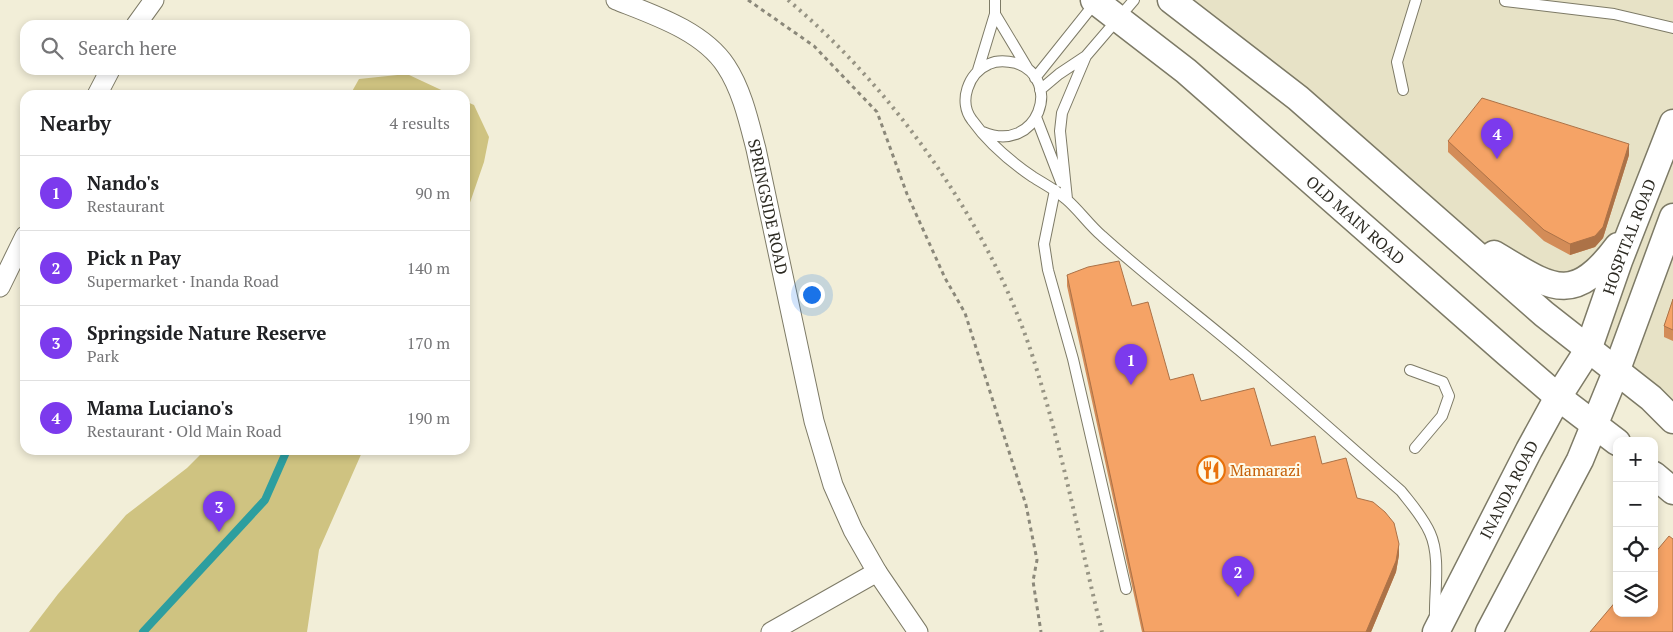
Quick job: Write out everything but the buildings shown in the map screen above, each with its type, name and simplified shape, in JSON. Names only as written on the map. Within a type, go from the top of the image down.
[{"type":"main road","points":[[1171,0],[1298,98],[1544,314],[1651,398],[1673,420]]},
{"type":"main road","name":"OLD MAIN ROAD","points":[[1096,1],[1186,71],[1558,397],[1613,439]]},
{"type":"main road","name":"HOSPITAL ROAD","points":[[1588,350],[1673,123]]},
{"type":"main road","name":"HOSPITAL ROAD","points":[[1616,372],[1673,218]]},
{"type":"main road","points":[[1443,224],[1541,282],[1560,286],[1577,283],[1594,275],[1635,223]]},
{"type":"main road","name":"INANDA ROAD","points":[[1436,632],[1558,397],[1588,350]]},
{"type":"main road","points":[[1496,625],[1580,460],[1616,372]]},
{"type":"main road","points":[[1658,478],[1673,491]]},
{"type":"street","points":[[140,20],[154,0]]},
{"type":"street","name":"SPRINGSIDE ROAD","points":[[616,0],[664,20],[689,33],[714,52],[726,66],[734,80],[746,112],[756,149],[817,430],[833,485],[854,530],[877,572],[918,632]]},
{"type":"street","points":[[100,90],[107,75]]},
{"type":"street","points":[[0,287],[20,246]]},
{"type":"street","points":[[771,632],[877,572]]},
{"type":"lane","points":[[995,0],[995,14],[978,70],[968,85],[965,103],[971,119],[1004,154],[1067,199],[1100,235],[1251,360],[1401,491],[1420,515],[1434,546],[1436,632]]},
{"type":"lane","points":[[1040,90],[1059,74],[1086,56],[1134,0]]},
{"type":"lane","points":[[1403,90],[1398,62],[1416,0]]},
{"type":"lane","points":[[1032,74],[1096,1]]},
{"type":"lane","points":[[1505,1],[1614,14],[1673,28]]},
{"type":"lane","points":[[983,132],[993,136],[1013,136],[1026,129],[1036,117],[1041,104],[1040,90],[1032,74],[995,14]]},
{"type":"lane","points":[[1067,199],[1060,125],[1086,56]]},
{"type":"lane","points":[[978,70],[990,63],[1003,61],[1017,64],[1032,74]]},
{"type":"lane","points":[[1036,117],[1067,199]]},
{"type":"lane","points":[[1055,190],[1044,244],[1048,270],[1073,359],[1126,589]]},
{"type":"lane","points":[[1410,370],[1443,382],[1449,396],[1442,416],[1415,448]]},
{"type":"path","points":[[748,0],[814,46],[877,112],[907,194],[945,278],[965,313],[1026,505],[1037,560],[1033,581],[1041,632]]},
{"type":"shaded area","points":[[1171,0],[1673,0],[1673,420],[1588,350],[1619,261],[1560,286],[1443,224]]},
{"type":"shaded area","points":[[409,75],[441,90],[353,90],[359,79]]},
{"type":"shaded area","points":[[470,103],[474,105],[489,137],[484,162],[470,203]]},
{"type":"shaded area","points":[[200,455],[361,455],[319,550],[307,632],[29,632],[58,594],[126,515],[187,468]]},
{"type":"waterway","points":[[143,632],[265,500],[285,455]]},
{"type":"railway","points":[[788,0],[828,36],[866,76],[902,119],[936,166],[967,214],[994,263],[1017,314],[1045,397],[1063,464],[1102,632]]},
{"type":"place","name":"Mama Luciano's","points":[[1497,159]]},
{"type":"place","name":"Nando's","points":[[1131,385]]},
{"type":"place","name":"Mamarazi","points":[[1211,470]]},
{"type":"place","name":"Springside Nature Reserve","points":[[219,532]]},
{"type":"place","name":"Pick n Pay","points":[[1238,597]]}]
